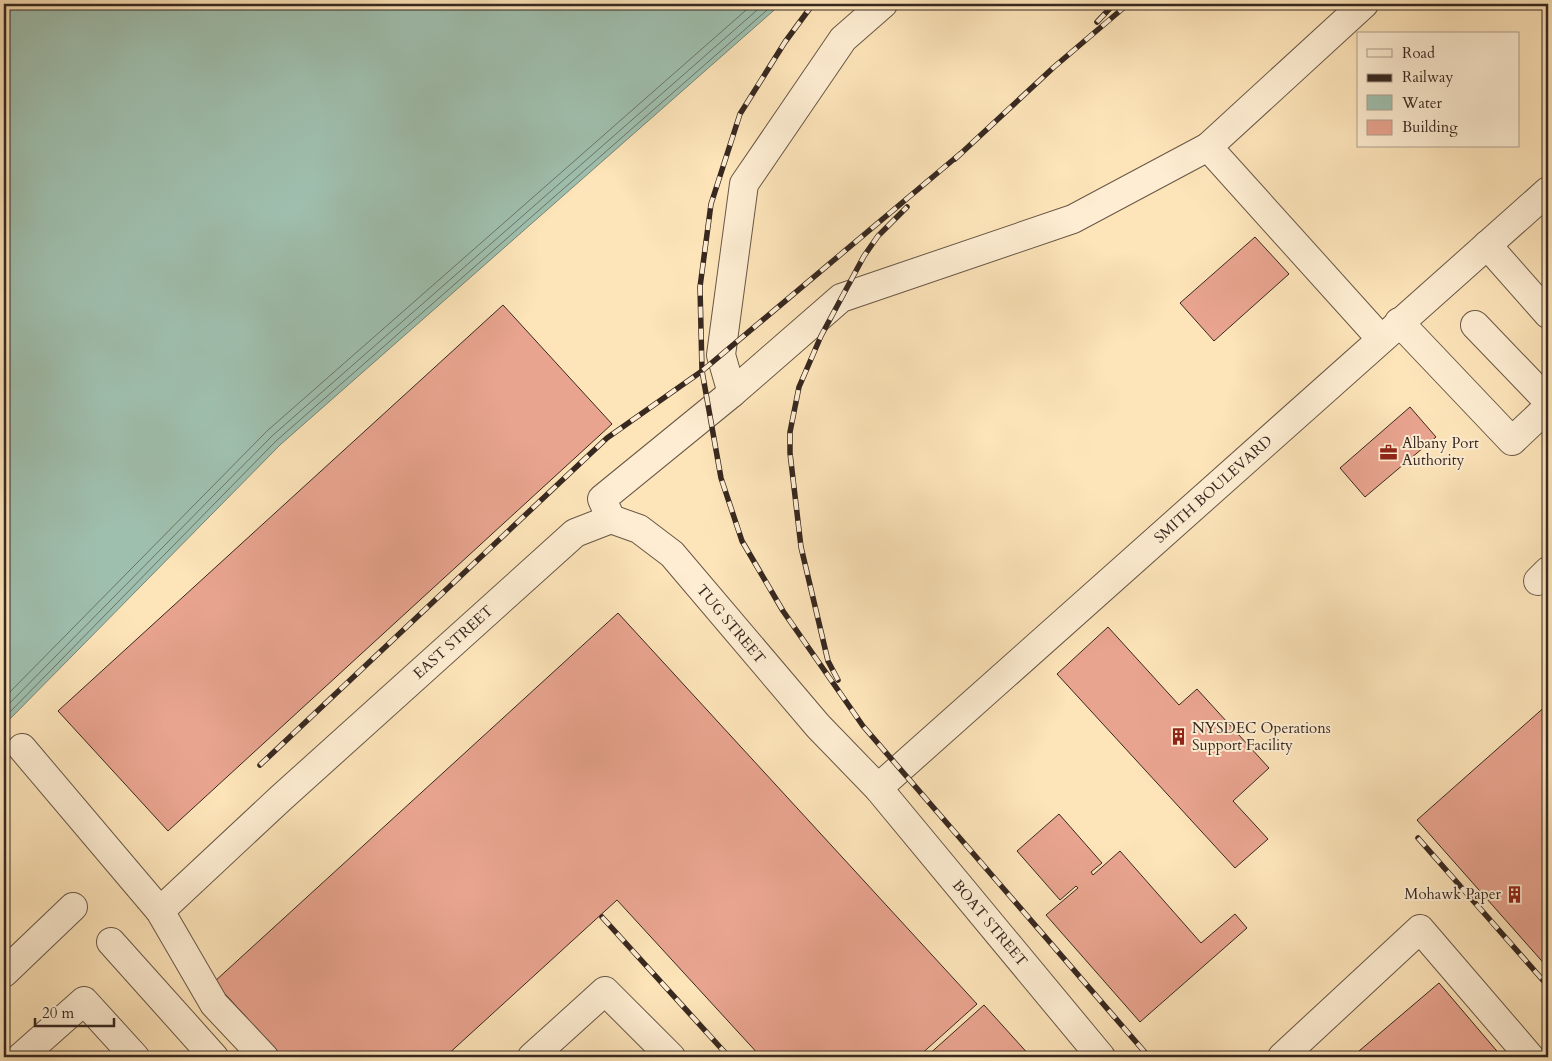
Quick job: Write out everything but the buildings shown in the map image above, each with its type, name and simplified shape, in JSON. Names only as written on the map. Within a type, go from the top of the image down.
[{"type":"street","points":[[732,393],[721,355],[744,184],[843,39],[882,4]]},
{"type":"street","points":[[611,519],[602,499],[732,393],[841,298],[1073,218],[1208,147],[1364,4]]},
{"type":"street","points":[[1208,147],[1390,331],[1512,441],[1548,407]]},
{"type":"street","name":"SMITH BOULEVARD","points":[[878,788],[1548,190]]},
{"type":"street","points":[[1486,245],[1548,314]]},
{"type":"street","points":[[1475,325],[1548,401]]},
{"type":"street","name":"TUG STREET","points":[[611,519],[639,529],[672,554],[821,730],[878,788]]},
{"type":"street","name":"EAST STREET","points":[[160,911],[281,798],[574,533],[611,519]]},
{"type":"street","points":[[22,748],[160,911],[214,1004],[264,1057]]},
{"type":"street","name":"BOAT STREET","points":[[878,788],[1101,1057]]},
{"type":"street","points":[[4,973],[73,907]]},
{"type":"street","points":[[1282,1057],[1420,929],[1530,1057]]},
{"type":"street","points":[[111,942],[214,1057]]},
{"type":"street","points":[[532,1057],[605,991],[671,1057]]},
{"type":"street","points":[[21,1057],[84,1001],[135,1057]]},
{"type":"water","points":[[4,4],[781,4],[280,445],[4,725]]},
{"type":"railway","points":[[813,4],[785,42],[740,114],[711,204],[700,287],[702,371],[721,478],[742,541],[783,611],[863,726],[1149,1057]]},
{"type":"railway","points":[[1097,22],[1114,4]]},
{"type":"railway","points":[[955,159],[1054,67],[1128,4]]},
{"type":"railway","points":[[260,765],[607,438],[702,371],[960,154]]},
{"type":"railway","points":[[838,680],[828,661],[801,547],[790,453],[790,432],[799,387],[821,336],[864,256],[878,236],[907,207]]},
{"type":"railway","points":[[1418,838],[1548,986]]},
{"type":"railway","points":[[602,917],[729,1057]]},
{"type":"place","name":"Albany Port Authority","points":[[1388,452]]},
{"type":"place","name":"NYSDEC Operations Support Facility","points":[[1178,737]]},
{"type":"place","name":"Mohawk Paper","points":[[1515,894]]}]
